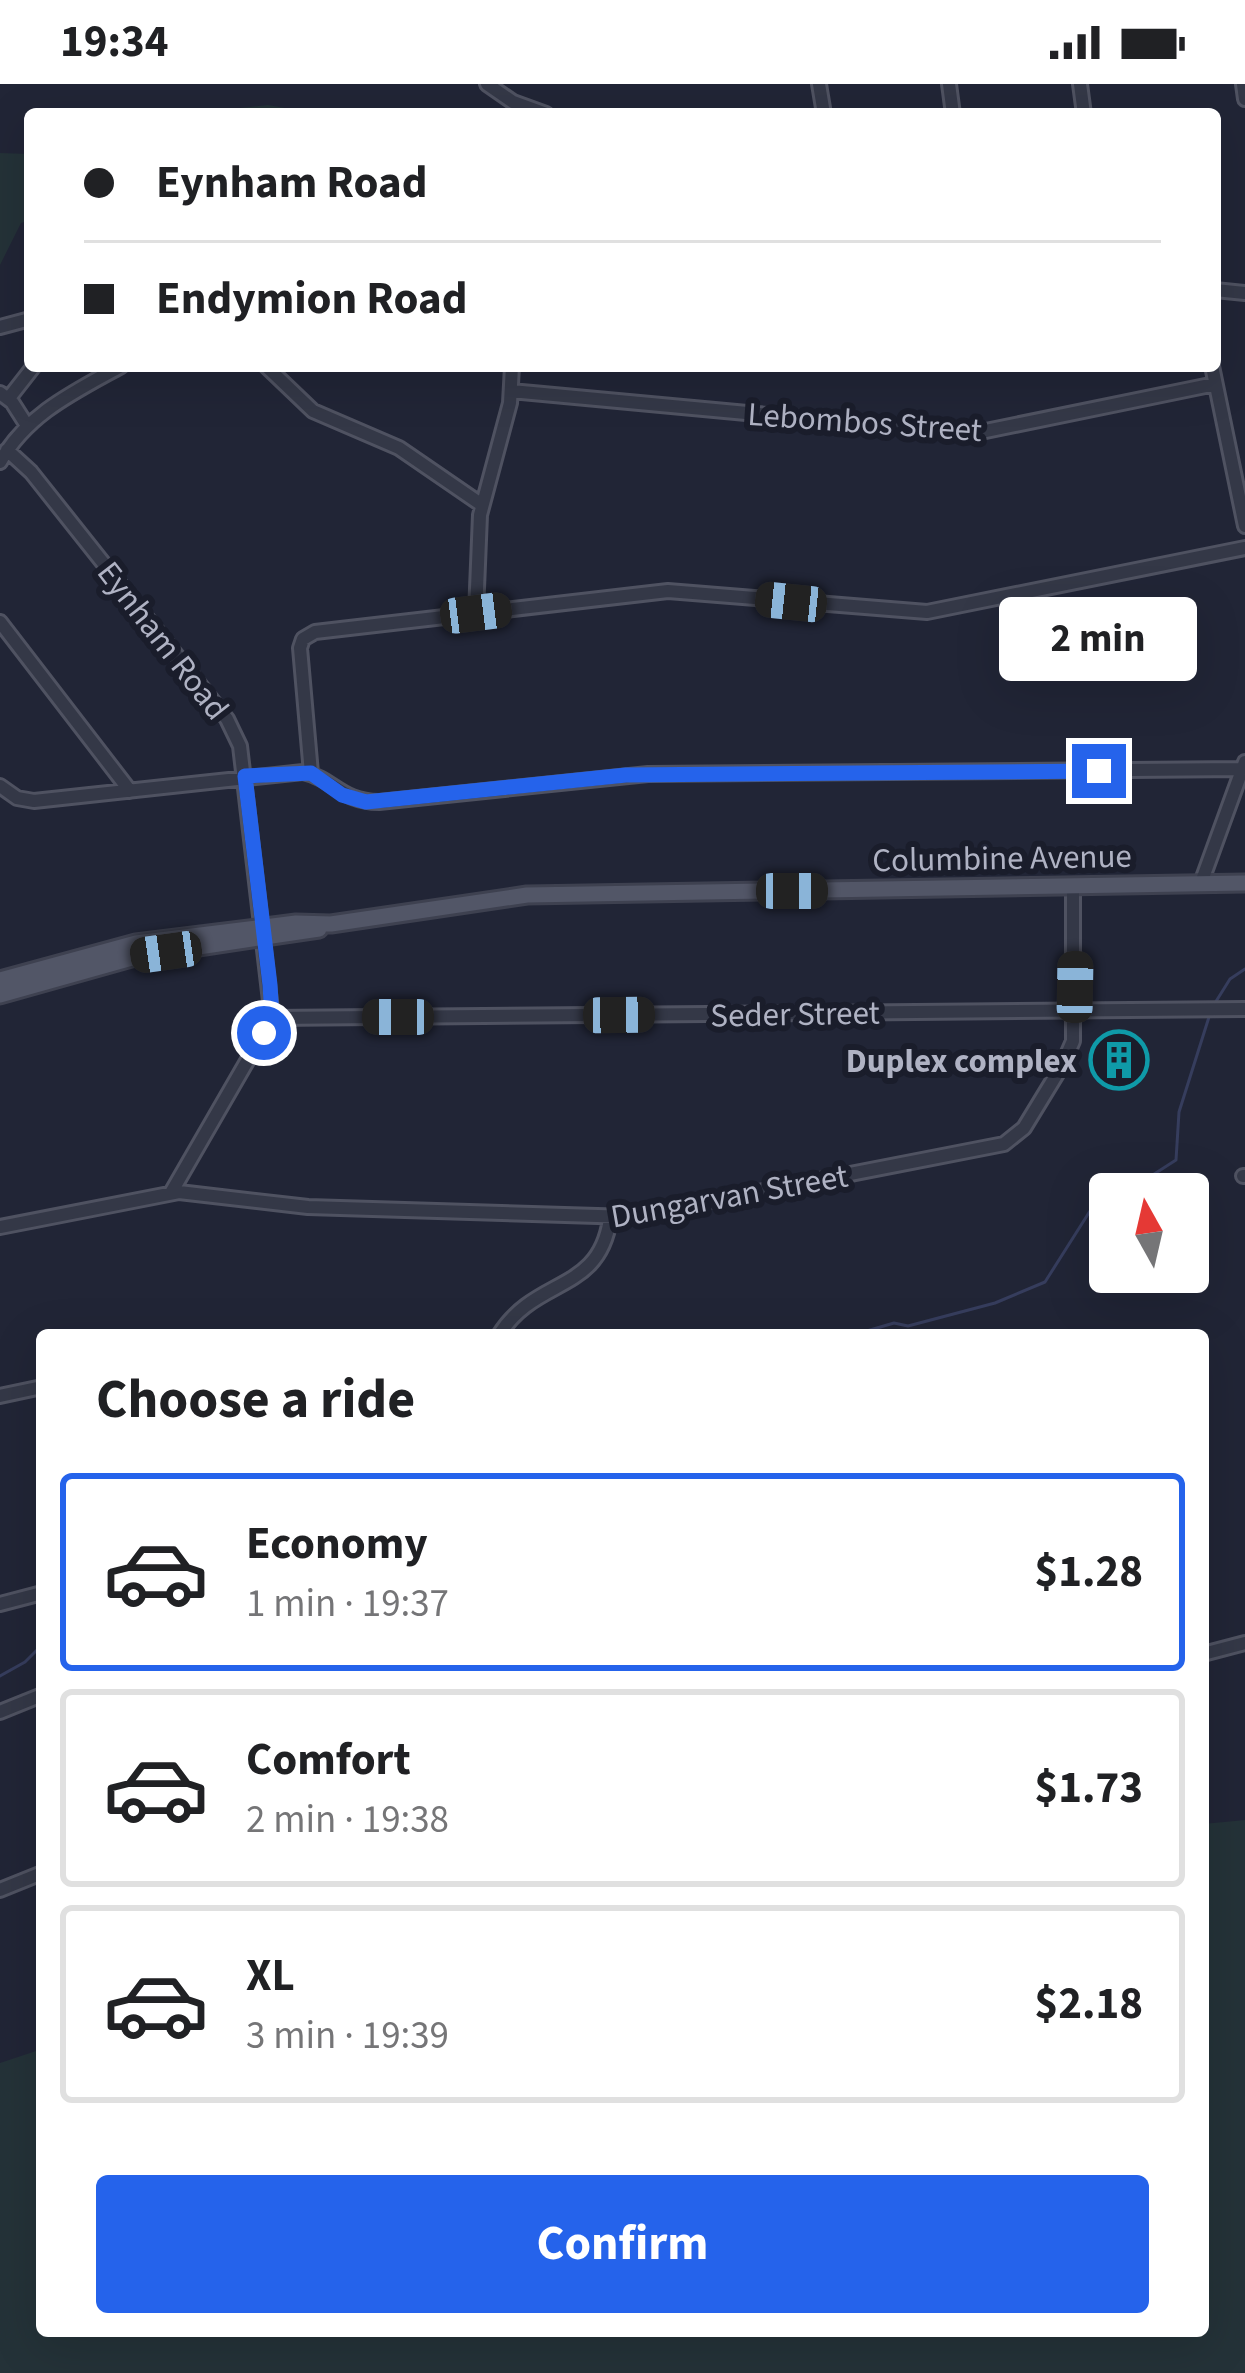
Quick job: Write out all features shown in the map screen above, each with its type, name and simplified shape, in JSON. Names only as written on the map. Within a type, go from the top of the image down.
[{"type":"main road","name":"Columbine Avenue","points":[[2,985],[138,949],[326,928],[331,923],[559,893],[1245,883]]},
{"type":"street","points":[[487,84],[530,108]]},
{"type":"street","points":[[1243,84],[1245,99]]},
{"type":"street","points":[[26,424],[4,395],[28,372]]},
{"type":"street","points":[[3,456],[26,424],[112,372]]},
{"type":"street","points":[[272,372],[313,412],[399,448],[482,505]]},
{"type":"street","points":[[476,613],[482,505],[512,391],[512,372]]},
{"type":"street","points":[[1213,372],[1245,526]]},
{"type":"street","name":"Lebombos Street","points":[[512,391],[962,434],[1007,429],[1215,384]]},
{"type":"street","name":"Eynham Road","points":[[3,456],[31,472],[238,738],[272,1018]]},
{"type":"street","points":[[311,773],[300,648],[303,639],[315,632],[668,591],[920,613],[1245,548]]},
{"type":"street","points":[[0,622],[130,791]]},
{"type":"street","points":[[0,786],[17,798],[34,802],[245,776],[311,773],[342,795],[366,802],[648,774],[1244,765],[1202,884]]},
{"type":"street","name":"Dungarvan Street","points":[[0,1227],[171,1192],[308,1207],[610,1219],[1009,1142],[1024,1128],[1064,1064],[1073,1040],[1073,887]]},
{"type":"street","name":"Seder Street","points":[[272,1018],[1245,1009]]},
{"type":"street","points":[[171,1192],[272,1018]]},
{"type":"street","points":[[505,1329],[530,1300],[592,1266],[603,1250],[610,1219]]},
{"type":"street","points":[[0,1396],[36,1388]]},
{"type":"street","points":[[0,1604],[36,1595]]},
{"type":"street","points":[[1209,1652],[1245,1643]]},
{"type":"street","points":[[0,1712],[36,1697]]},
{"type":"street","points":[[0,1890],[36,1875]]},
{"type":"shaded area","points":[[0,153],[24,154],[24,222],[0,265]]},
{"type":"shaded area","points":[[1245,1820],[1245,2373],[0,2373],[0,2063],[36,2051],[36,2337],[1209,2337],[1209,1823]]},
{"type":"waterway","points":[[1215,1003],[1230,979],[1245,969]]},
{"type":"waterway","points":[[1156,1173],[1176,1160],[1179,1112],[1209,1017]]},
{"type":"waterway","points":[[874,1329],[894,1323],[908,1326],[995,1303],[1045,1282],[1089,1213]]},
{"type":"waterway","points":[[0,1676],[36,1651]]},
{"type":"place","name":"Duplex complex","points":[[1119,1060]]},
{"type":"route","points":[[264,1033],[272,1018],[270,985],[245,776],[311,773],[356,801],[379,802],[626,775],[1099,771]]}]
